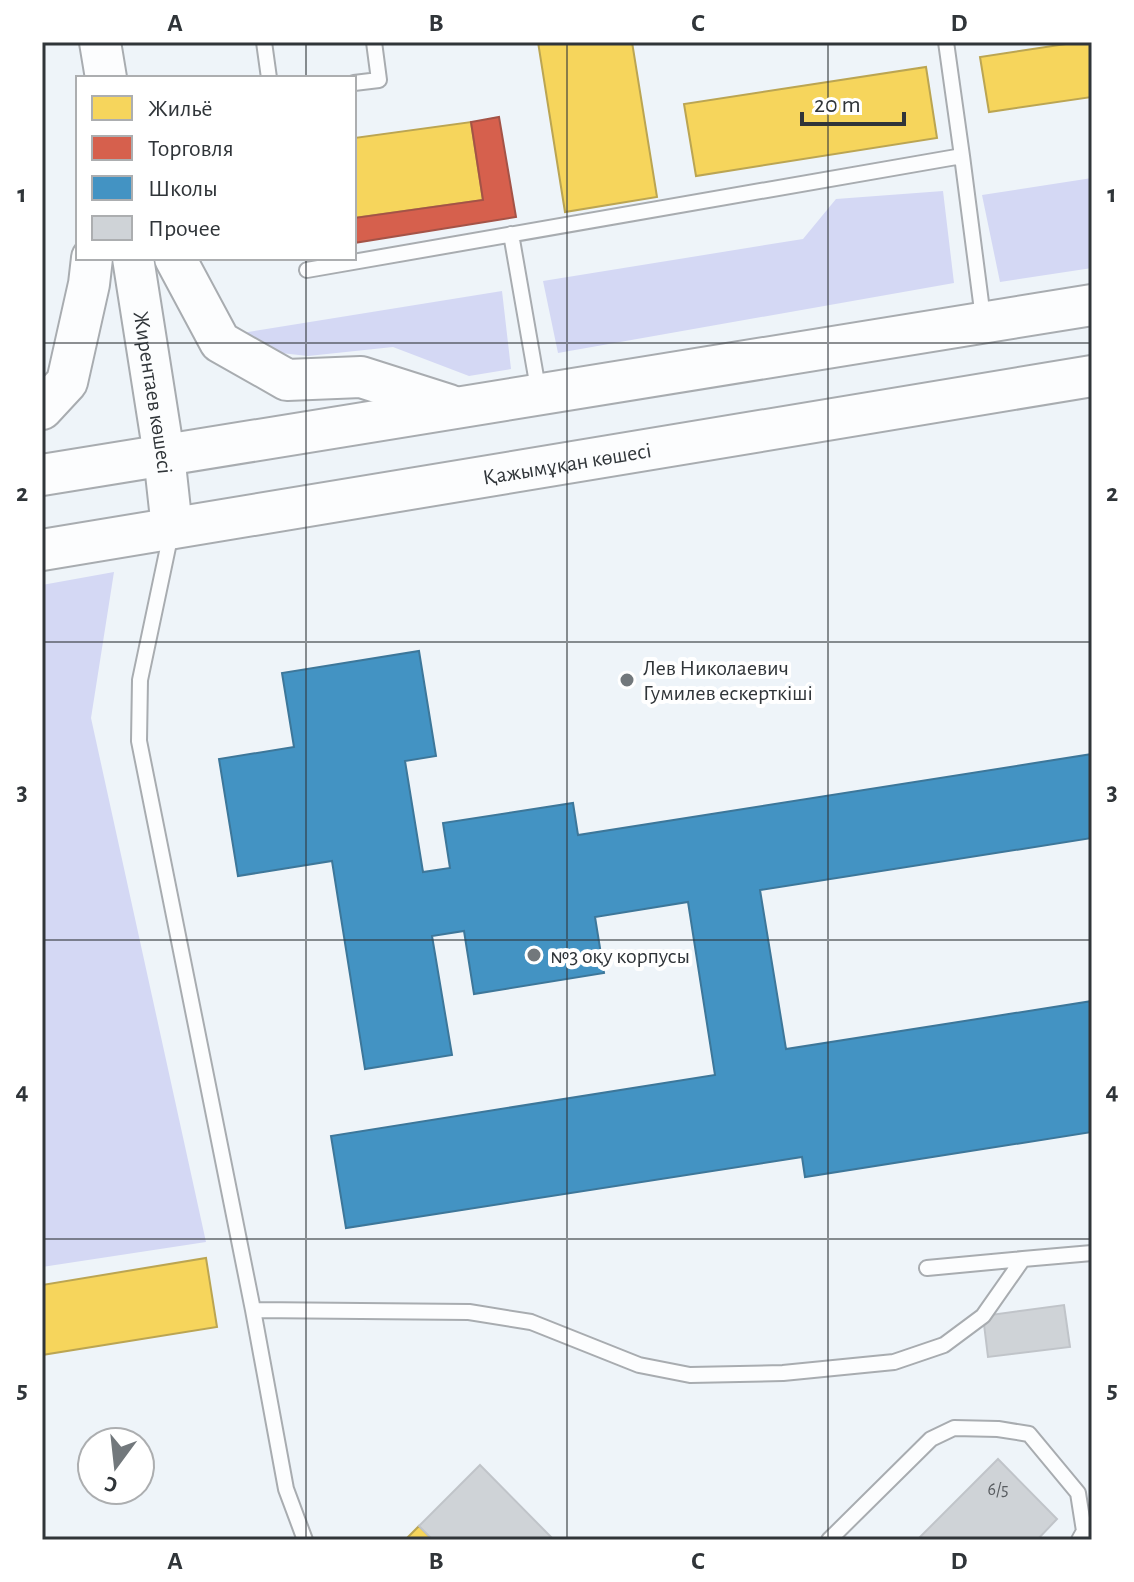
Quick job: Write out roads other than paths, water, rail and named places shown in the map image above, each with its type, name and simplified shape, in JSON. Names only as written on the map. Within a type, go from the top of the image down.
[{"type":"main road","points":[[100,42],[106,76]]},
{"type":"main road","points":[[42,409],[67,382],[92,260]]},
{"type":"main road","name":"Жирентаев көшесі","points":[[133,260],[164,455],[172,528]]},
{"type":"main road","points":[[176,260],[220,342],[287,380],[361,377],[456,408]]},
{"type":"main road","points":[[42,475],[1092,305]]},
{"type":"main road","name":"Қажымұқан көшесі","points":[[42,550],[1092,376]]},
{"type":"lane","points":[[264,42],[269,76]]},
{"type":"lane","points":[[356,83],[379,80],[374,42]]},
{"type":"lane","points":[[948,42],[984,323]]},
{"type":"lane","points":[[307,270],[962,156]]},
{"type":"lane","points":[[511,234],[539,394]]},
{"type":"lane","points":[[172,528],[140,680],[139,741],[286,1489],[305,1540]]},
{"type":"lane","points":[[927,1268],[1092,1253]]},
{"type":"lane","points":[[253,1310],[469,1312],[531,1322],[639,1365],[690,1375],[783,1373],[894,1362],[944,1345],[983,1316],[1023,1259]]},
{"type":"lane","points":[[829,1540],[931,1439],[954,1428],[998,1429],[1029,1434],[1078,1493],[1084,1531],[1079,1540]]},
{"type":"place","name":"Лев Николаевич Гумилев ескерткіші","points":[[627,680]]},
{"type":"place","name":"№3 оқу корпусы","points":[[534,955]]}]
